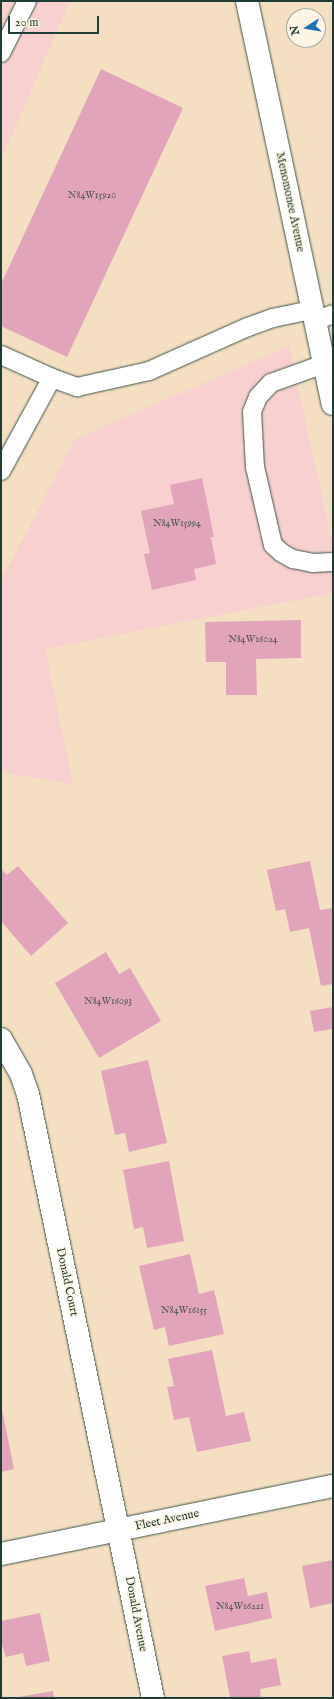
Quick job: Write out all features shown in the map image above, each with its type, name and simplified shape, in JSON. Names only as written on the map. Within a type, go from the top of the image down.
[{"type":"street","name":"Menomonee Avenue","points":[[247,1],[320,315],[324,364],[333,404]]},
{"type":"street","name":"Donald Court","points":[[1,1039],[21,1074],[28,1094],[119,1529]]},
{"type":"street","name":"Fleet Avenue","points":[[1,1554],[333,1486]]},
{"type":"street","name":"Donald Avenue","points":[[119,1529],[153,1698]]},
{"type":"lane","points":[[1,53],[26,1]]},
{"type":"lane","points":[[1,355],[52,378],[77,387],[149,371],[248,327],[320,315]]},
{"type":"lane","points":[[324,364],[270,384],[258,397],[252,412],[255,467],[273,545],[282,553],[293,559],[313,563],[333,562]]},
{"type":"lane","points":[[1,471],[52,378]]},
{"type":"shaded area","points":[[1,1],[70,1],[1,160]]},
{"type":"shaded area","points":[[289,346],[333,547],[333,593],[45,649],[73,784],[5,773],[1,770],[1,581],[75,439]]},
{"type":"building","points":[[101,69],[183,108],[67,357],[1,326],[1,284]]},
{"type":"building","points":[[202,478],[214,537],[211,537],[216,564],[194,569],[196,580],[152,590],[144,554],[150,553],[141,511],[174,504],[170,485]]},
{"type":"building","points":[[301,620],[301,658],[256,659],[257,695],[226,695],[226,662],[206,662],[205,622]]},
{"type":"building","points":[[310,861],[320,910],[333,908],[333,984],[321,986],[309,928],[290,932],[285,909],[276,911],[267,870]]},
{"type":"building","points":[[18,866],[68,923],[31,956],[1,921],[1,869],[7,875]]},
{"type":"building","points":[[106,952],[119,974],[130,968],[161,1021],[99,1058],[55,983]]},
{"type":"building","points":[[333,1007],[333,1029],[314,1032],[310,1011]]},
{"type":"building","points":[[148,1060],[167,1143],[129,1152],[125,1133],[115,1135],[101,1071]]},
{"type":"building","points":[[169,1161],[184,1241],[147,1248],[143,1227],[134,1229],[123,1170]]},
{"type":"building","points":[[190,1254],[199,1294],[214,1290],[224,1334],[169,1346],[165,1327],[154,1330],[139,1266]]},
{"type":"building","points":[[212,1350],[226,1416],[244,1412],[251,1441],[197,1452],[189,1417],[174,1420],[167,1387],[174,1386],[168,1359]]},
{"type":"building","points":[[1,1404],[14,1469],[1,1472]]},
{"type":"building","points":[[333,1560],[333,1603],[310,1608],[302,1566]]},
{"type":"building","points":[[244,1578],[248,1596],[267,1592],[272,1618],[215,1631],[205,1586]]},
{"type":"building","points":[[40,1613],[50,1661],[26,1666],[23,1653],[6,1657],[1,1642],[1,1621]]},
{"type":"building","points":[[249,1651],[251,1663],[276,1658],[281,1685],[260,1689],[261,1698],[230,1698],[222,1656]]},
{"type":"building","points":[[53,1691],[54,1698],[18,1698],[18,1697]]}]
